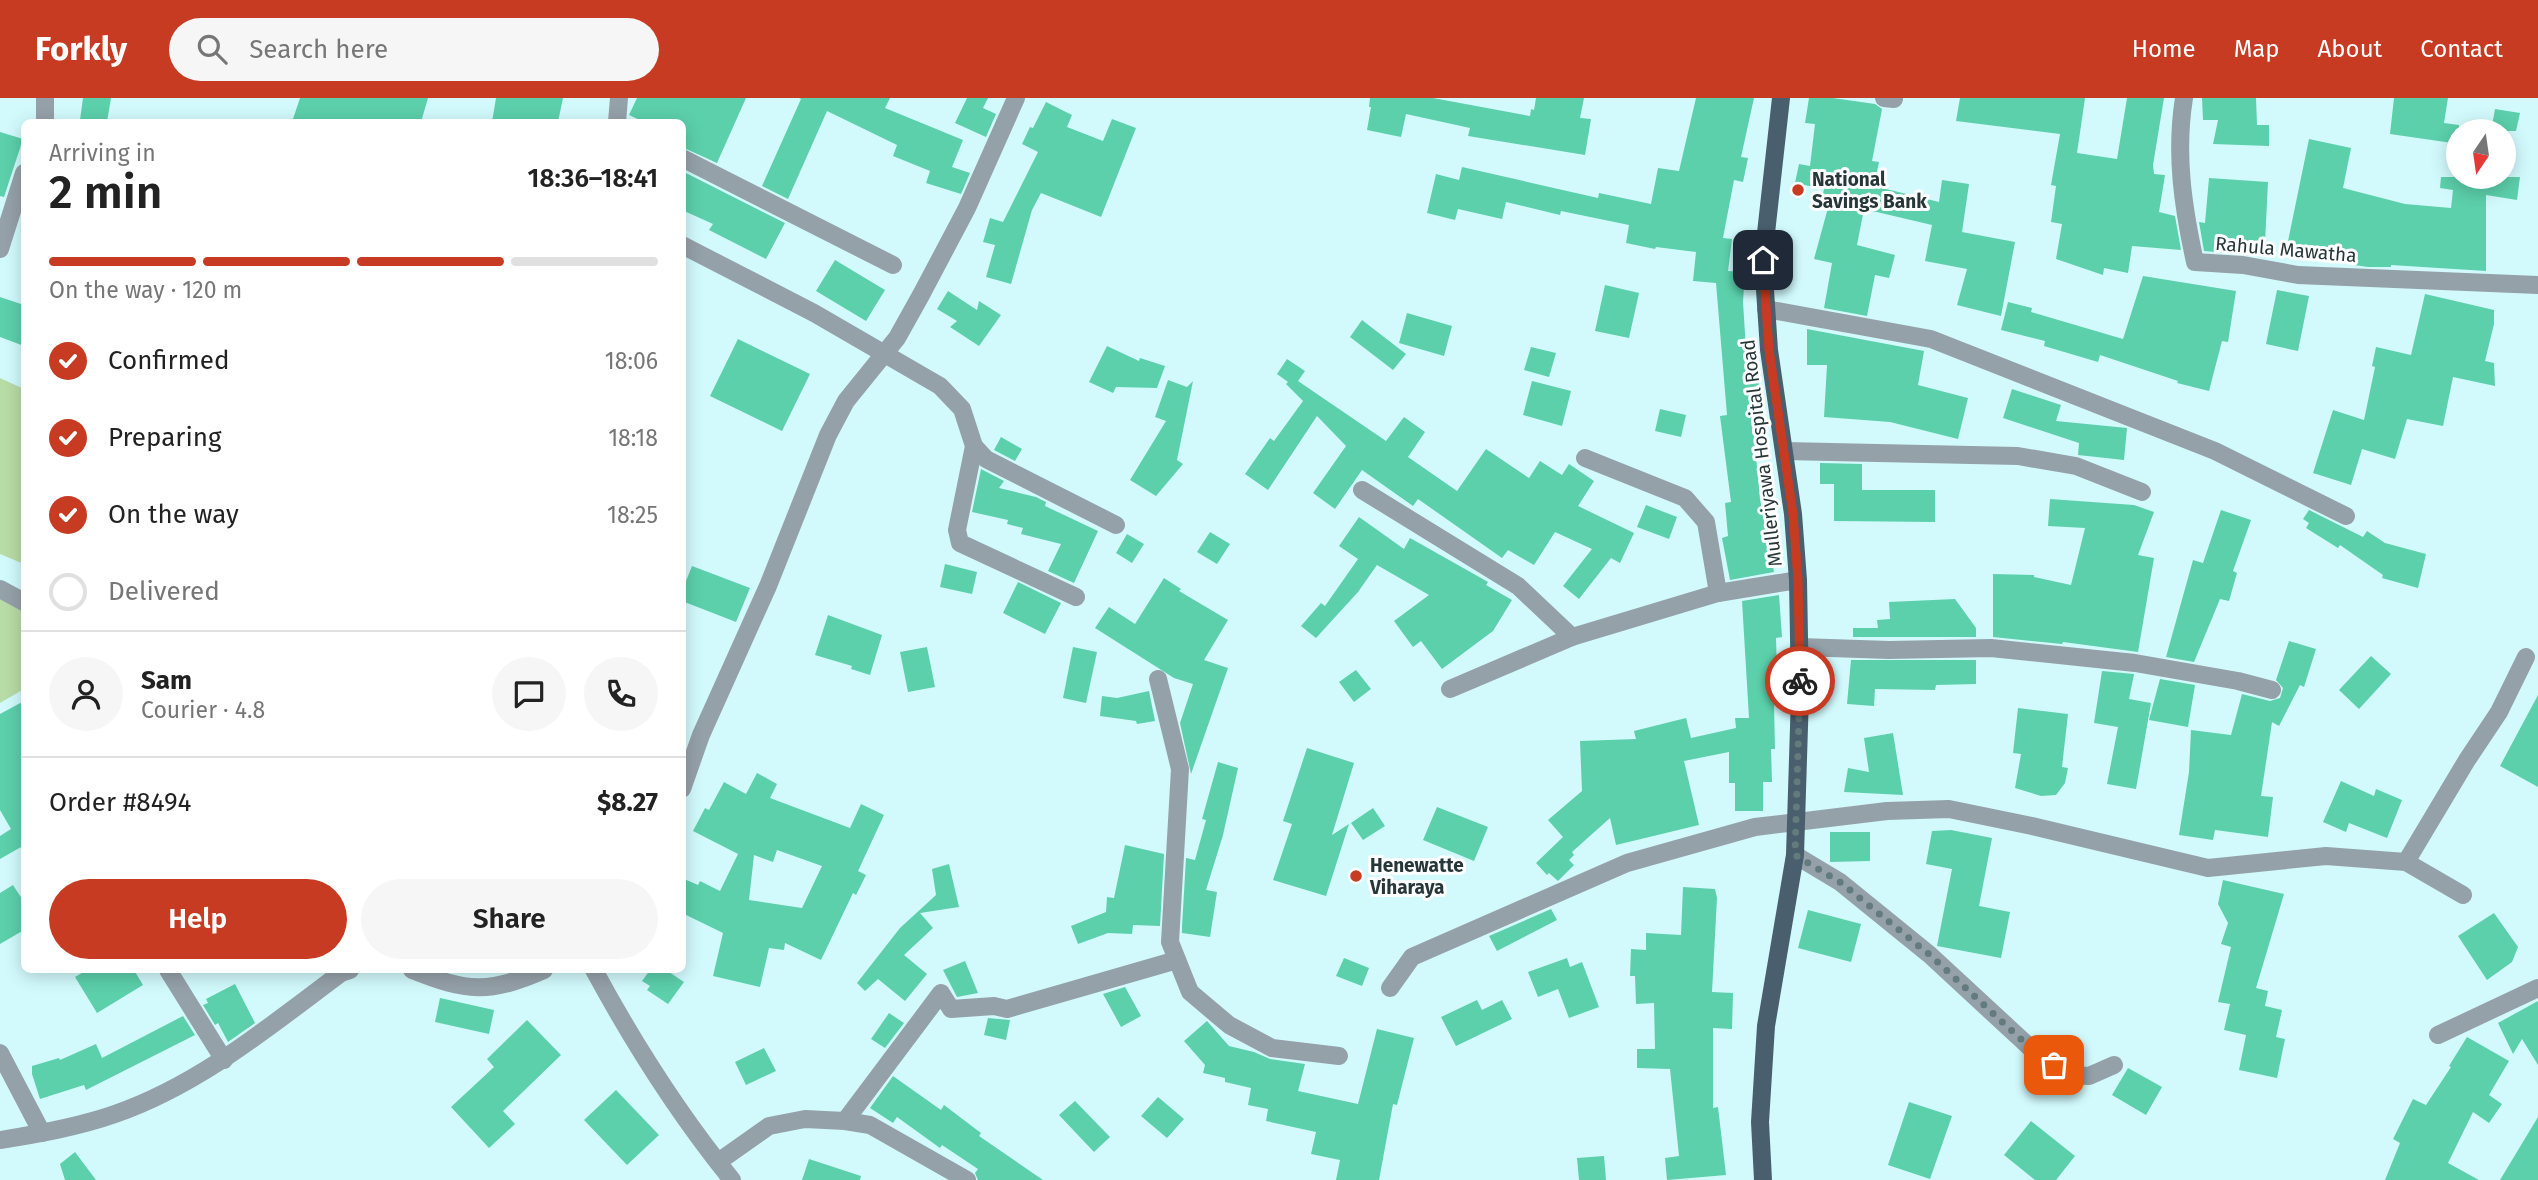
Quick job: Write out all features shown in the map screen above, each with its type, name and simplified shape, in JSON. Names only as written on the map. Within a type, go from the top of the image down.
[{"type":"main road","name":"Mulleriyawa Hospital Road","points":[[1763,1180],[1760,1122],[1766,1026],[1795,855],[1800,647],[1793,514],[1769,350],[1763,260],[1781,98]]},
{"type":"street","points":[[46,98],[46,119]]},
{"type":"street","points":[[617,119],[619,98]]},
{"type":"street","points":[[686,778],[701,735],[768,586],[828,435],[846,401],[897,338],[967,208],[1016,98]]},
{"type":"street","name":"Rahula Mawatha","points":[[2184,98],[2180,124],[2183,207],[2195,262],[2244,264],[2298,275],[2538,285]]},
{"type":"street","points":[[686,160],[893,265]]},
{"type":"street","points":[[0,249],[21,182]]},
{"type":"street","points":[[686,247],[814,313],[940,386],[962,409],[974,446],[986,459],[1116,525]]},
{"type":"street","points":[[1766,309],[1931,339],[2215,451],[2346,516]]},
{"type":"street","points":[[974,446],[957,530],[960,542],[1076,597]]},
{"type":"street","points":[[1784,451],[2018,456],[2076,466],[2142,492]]},
{"type":"street","points":[[1585,458],[1685,498],[1706,522],[1718,593]]},
{"type":"street","points":[[1362,490],[1518,586],[1572,637]]},
{"type":"street","points":[[1450,689],[1572,637],[1718,593],[1798,580]]},
{"type":"street","points":[[0,589],[21,600]]},
{"type":"street","points":[[1800,647],[1889,650],[1991,648],[2135,663],[2238,681],[2272,690]]},
{"type":"street","points":[[2406,862],[2499,712],[2526,657]]},
{"type":"street","points":[[1158,679],[1180,769],[1170,942],[1190,992],[1229,1025],[1272,1048],[1339,1056]]},
{"type":"street","points":[[1390,988],[1412,957],[1627,863],[1755,827],[1887,811],[1950,809],[2208,868],[2326,856],[2406,862],[2463,895]]},
{"type":"street","points":[[1795,855],[1840,882],[1920,947],[2037,1054],[2070,1075],[2089,1076],[2114,1065]]},
{"type":"street","points":[[845,1121],[941,993],[951,1009],[994,1006],[1007,1009],[1177,960]]},
{"type":"street","points":[[170,973],[224,1059]]},
{"type":"street","points":[[0,1140],[42,1133],[115,1114],[157,1095],[224,1059],[341,973]]},
{"type":"street","points":[[420,973],[446,983],[482,988],[514,983],[537,973]]},
{"type":"street","points":[[596,973],[651,1065],[732,1180]]},
{"type":"street","points":[[2438,1035],[2538,988]]},
{"type":"street","points":[[0,1053],[42,1133]]},
{"type":"street","points":[[718,1163],[769,1126],[805,1119],[845,1121],[870,1125],[967,1180]]},
{"type":"green space","points":[[0,378],[21,388],[21,563],[0,554]]},
{"type":"green space","points":[[0,584],[21,596],[21,691],[0,703]]},
{"type":"building","points":[[83,98],[111,98],[108,119],[80,119]]},
{"type":"building","points":[[300,98],[428,98],[422,119],[293,119]]},
{"type":"building","points":[[496,98],[563,98],[559,119],[492,119]]},
{"type":"building","points":[[637,98],[746,98],[717,163],[686,149],[686,119],[638,119],[629,115]]},
{"type":"building","points":[[799,98],[890,98],[885,108],[963,140],[952,167],[970,173],[961,194],[926,183],[930,171],[893,156],[897,145],[827,111],[788,199],[762,186],[801,99]]},
{"type":"building","points":[[967,98],[988,98],[983,108],[996,114],[986,137],[955,123]]},
{"type":"building","points":[[1370,98],[1433,98],[1530,116],[1536,98],[1584,98],[1580,118],[1591,119],[1585,155],[1468,136],[1470,128],[1406,114],[1401,137],[1367,130]]},
{"type":"building","points":[[1696,98],[1754,98],[1741,157],[1748,158],[1743,182],[1734,180],[1723,238],[1732,239],[1728,271],[1745,272],[1743,302],[1747,365],[1757,361],[1760,415],[1752,415],[1760,499],[1774,572],[1730,580],[1722,538],[1728,536],[1725,503],[1731,502],[1720,416],[1727,415],[1716,283],[1693,281],[1696,252],[1655,249],[1626,243],[1629,225],[1561,211],[1560,215],[1506,202],[1502,219],[1458,209],[1455,220],[1427,213],[1436,174],[1459,180],[1462,167],[1598,198],[1599,193],[1651,204],[1658,168],[1679,171]]},
{"type":"building","points":[[1809,98],[1833,98],[1875,104],[1882,109],[1872,161],[1879,162],[1874,186],[1939,202],[1942,180],[1969,184],[1962,232],[2015,242],[2001,316],[1957,305],[1967,269],[1925,261],[1932,225],[1864,209],[1857,245],[1895,255],[1889,278],[1875,275],[1867,316],[1824,308],[1832,263],[1814,259],[1829,204],[1821,203],[1824,189],[1795,183],[1799,164],[1810,166],[1815,124],[1805,123]]},
{"type":"building","points":[[1960,98],[2085,98],[2077,153],[2117,159],[2127,98],[2164,98],[2153,165],[2154,174],[2165,175],[2159,212],[2175,216],[2181,250],[2132,246],[2128,273],[2104,268],[2103,275],[2056,259],[2062,224],[2051,222],[2056,186],[2051,185],[2060,134],[1956,121]]},
{"type":"building","points":[[2202,98],[2256,98],[2257,125],[2269,125],[2269,146],[2213,144],[2218,120],[2203,120]]},
{"type":"building","points":[[2394,98],[2448,98],[2444,123],[2446,142],[2390,134]]},
{"type":"building","points":[[1046,102],[1072,115],[1067,127],[1103,141],[1112,119],[1136,128],[1101,217],[1041,193],[1032,210],[1011,284],[986,277],[995,245],[983,242],[990,218],[1003,222],[1038,152],[1022,144]]},
{"type":"building","points":[[2495,109],[2520,113],[2516,131],[2516,119],[2493,119]]},
{"type":"building","points":[[0,132],[21,138],[21,145],[4,197],[0,196]]},
{"type":"building","points":[[2309,139],[2351,148],[2343,188],[2405,204],[2451,208],[2453,190],[2446,189],[2516,189],[2516,177],[2520,177],[2517,200],[2486,195],[2486,271],[2391,265],[2368,267],[2354,265],[2356,255],[2287,246]]},
{"type":"building","points":[[686,173],[785,223],[766,259],[709,230],[713,224],[686,212]]},
{"type":"building","points":[[2441,177],[2446,177],[2446,189],[2440,188]]},
{"type":"building","points":[[2209,178],[2268,182],[2265,243],[2252,242],[2251,255],[2204,251],[2199,222],[2205,223]]},
{"type":"building","points":[[835,260],[885,290],[866,321],[816,291]]},
{"type":"building","points":[[2143,276],[2236,291],[2228,342],[2222,341],[2209,391],[2177,383],[2178,381],[2100,355],[2098,362],[2044,346],[2045,341],[2001,330],[2008,302],[2032,308],[2031,312],[2123,339]]},
{"type":"building","points":[[1605,285],[1639,293],[1629,338],[1595,331]]},
{"type":"building","points":[[2277,290],[2309,296],[2298,351],[2266,344]]},
{"type":"building","points":[[948,291],[977,310],[979,301],[1001,315],[979,346],[950,327],[957,321],[937,309]]},
{"type":"building","points":[[2425,294],[2494,310],[2494,324],[2485,361],[2494,363],[2495,386],[2453,377],[2443,426],[2407,419],[2395,459],[2362,449],[2351,485],[2313,473],[2333,410],[2364,420],[2375,367],[2372,366],[2376,347],[2411,355]]},
{"type":"building","points":[[0,297],[21,304],[21,345],[0,337]]},
{"type":"building","points":[[1407,313],[1452,326],[1444,356],[1399,343]]},
{"type":"building","points":[[1362,320],[1406,354],[1393,370],[1350,337]]},
{"type":"building","points":[[1807,329],[1924,351],[1918,385],[1968,398],[1958,439],[1890,422],[1824,417],[1827,365],[1807,365]]},
{"type":"building","points":[[738,339],[810,374],[782,431],[710,396]]},
{"type":"building","points":[[1107,346],[1139,361],[1140,358],[1165,366],[1157,388],[1116,387],[1113,393],[1089,382]]},
{"type":"building","points":[[1531,347],[1556,353],[1549,377],[1524,370]]},
{"type":"building","points":[[1287,359],[1305,371],[1298,381],[1386,441],[1404,417],[1425,432],[1408,457],[1457,491],[1486,449],[1529,478],[1540,461],[1562,475],[1569,464],[1594,481],[1578,506],[1634,533],[1620,563],[1611,558],[1579,599],[1563,586],[1592,549],[1555,532],[1534,565],[1508,550],[1502,558],[1418,499],[1413,506],[1362,470],[1335,509],[1313,493],[1346,446],[1317,416],[1268,490],[1245,474],[1270,438],[1274,441],[1303,401],[1286,384],[1288,382],[1277,374]]},
{"type":"building","points":[[1168,380],[1187,387],[1193,381],[1177,460],[1183,464],[1156,496],[1130,480],[1166,421],[1155,417]]},
{"type":"building","points":[[1532,381],[1571,391],[1562,426],[1523,415]]},
{"type":"building","points":[[2012,389],[2061,405],[2056,421],[2127,428],[2124,460],[2078,455],[2079,443],[2003,418]]},
{"type":"building","points":[[1660,409],[1686,415],[1681,437],[1655,431]]},
{"type":"building","points":[[1001,437],[1022,449],[1015,461],[994,450]]},
{"type":"building","points":[[1820,463],[1862,464],[1862,490],[1935,490],[1935,522],[1834,521],[1834,484],[1820,484]]},
{"type":"building","points":[[981,469],[1004,481],[999,488],[1036,497],[1046,502],[1045,506],[1098,531],[1074,583],[1048,571],[1061,544],[1021,534],[1023,528],[1007,524],[1008,520],[972,512]]},
{"type":"building","points":[[2050,499],[2134,505],[2154,512],[2138,555],[2154,558],[2138,652],[2063,642],[1993,637],[1993,574],[2034,575],[2071,585],[2085,528],[2048,526]]},
{"type":"building","points":[[1646,505],[1677,517],[1669,539],[1637,527]]},
{"type":"building","points":[[2221,510],[2251,520],[2233,571],[2237,573],[2229,601],[2220,599],[2194,662],[2166,657],[2193,560],[2203,563]]},
{"type":"building","points":[[2309,510],[2363,537],[2367,531],[2385,543],[2426,554],[2418,588],[2382,578],[2383,575],[2340,545],[2338,548],[2306,528],[2309,523],[2303,519]]},
{"type":"building","points":[[1359,517],[1404,549],[1410,538],[1488,582],[1486,585],[1512,600],[1493,631],[1442,669],[1421,641],[1413,647],[1394,621],[1429,595],[1377,565],[1358,592],[1316,638],[1301,626],[1321,603],[1325,606],[1358,559],[1339,546]]},
{"type":"building","points":[[1210,532],[1230,544],[1217,564],[1197,552]]},
{"type":"building","points":[[1127,534],[1144,544],[1132,563],[1116,553]]},
{"type":"building","points":[[945,564],[977,572],[972,594],[940,587]]},
{"type":"building","points":[[692,566],[750,588],[736,622],[686,603],[686,581]]},
{"type":"building","points":[[1164,578],[1181,589],[1179,591],[1228,620],[1204,660],[1228,668],[1191,774],[1180,723],[1193,684],[1174,678],[1095,628],[1109,607],[1135,624]]},
{"type":"building","points":[[1018,582],[1061,603],[1045,634],[1003,613]]},
{"type":"building","points":[[1779,595],[1782,637],[1776,638],[1778,705],[1774,705],[1775,749],[1771,749],[1772,782],[1763,782],[1763,811],[1735,811],[1735,783],[1729,783],[1729,752],[1684,761],[1699,825],[1616,845],[1610,818],[1572,852],[1574,855],[1569,860],[1574,865],[1558,881],[1549,873],[1547,875],[1536,863],[1563,837],[1548,820],[1582,791],[1580,741],[1636,739],[1634,731],[1686,718],[1691,738],[1736,728],[1735,718],[1749,718],[1742,601]]},
{"type":"building","points":[[1955,599],[1976,628],[1976,637],[1853,637],[1853,628],[1878,628],[1877,620],[1890,619],[1889,602]]},
{"type":"building","points":[[828,615],[882,635],[870,675],[851,669],[852,666],[815,655]]},
{"type":"building","points":[[2289,641],[2316,649],[2304,687],[2300,685],[2279,726],[2272,722],[2261,796],[2273,797],[2268,837],[2215,830],[2213,840],[2179,835],[2189,772],[2191,730],[2231,735],[2242,694],[2270,701],[2280,698],[2283,688],[2276,680]]},
{"type":"building","points":[[927,647],[935,687],[908,692],[900,652]]},
{"type":"building","points":[[1073,647],[1097,652],[1086,703],[1063,698]]},
{"type":"building","points":[[2371,656],[2391,674],[2359,709],[2339,690]]},
{"type":"building","points":[[1851,660],[1976,660],[1976,684],[1936,685],[1935,690],[1875,689],[1874,706],[1847,704]]},
{"type":"building","points":[[1356,670],[1371,689],[1354,702],[1339,682]]},
{"type":"building","points":[[2102,671],[2134,674],[2129,699],[2151,703],[2136,789],[2107,784],[2118,727],[2094,723]]},
{"type":"building","points":[[2160,679],[2195,685],[2188,727],[2149,720]]},
{"type":"building","points":[[1149,691],[1155,721],[1137,724],[1136,721],[1100,716],[1102,696],[1117,698]]},
{"type":"building","points":[[2538,695],[2538,787],[2500,766]]},
{"type":"building","points":[[21,703],[21,847],[0,859],[0,836],[11,829],[0,810],[0,714]]},
{"type":"building","points":[[2018,708],[2068,714],[2062,767],[2068,768],[2065,783],[2056,795],[2041,796],[2015,788],[2021,754],[2013,753]]},
{"type":"building","points":[[1893,733],[1903,795],[1844,792],[1848,768],[1869,772],[1864,738]]},
{"type":"building","points":[[1307,748],[1354,763],[1332,835],[1349,824],[1326,896],[1273,880],[1292,824],[1283,821]]},
{"type":"building","points":[[1218,762],[1238,768],[1223,835],[1206,890],[1217,892],[1210,937],[1182,933],[1182,927],[1186,858],[1195,860],[1206,820],[1202,819]]},
{"type":"building","points":[[757,773],[777,784],[770,798],[850,828],[861,804],[884,815],[858,871],[866,875],[856,895],[853,893],[821,960],[785,943],[784,950],[769,948],[760,987],[713,976],[723,933],[686,915],[686,880],[698,885],[700,881],[720,891],[738,854],[693,831],[705,808],[709,810],[724,782],[746,794]],"holes":[[[777,850],[822,866],[802,908],[749,900],[754,855],[773,862]]]},
{"type":"building","points":[[2341,781],[2374,796],[2376,789],[2402,800],[2387,838],[2349,823],[2346,832],[2323,822]]},
{"type":"building","points":[[1437,807],[1488,827],[1474,861],[1423,840]]},
{"type":"building","points":[[1373,808],[1385,826],[1363,840],[1351,823]]},
{"type":"building","points":[[1951,830],[1992,838],[1979,906],[2010,912],[2001,958],[1937,946],[1952,869],[1926,864],[1932,831]]},
{"type":"building","points":[[1830,832],[1870,832],[1870,861],[1830,862]]},
{"type":"building","points":[[1125,845],[1164,854],[1160,926],[1133,925],[1132,934],[1108,933],[1078,944],[1071,926],[1106,912],[1107,897],[1114,898]]},
{"type":"building","points":[[949,864],[959,907],[920,913],[933,928],[904,955],[927,974],[905,1001],[878,979],[865,991],[857,983],[900,928],[936,895],[932,869]]},
{"type":"building","points":[[2223,880],[2284,894],[2256,988],[2268,991],[2265,1006],[2282,1010],[2276,1037],[2285,1039],[2277,1078],[2239,1070],[2246,1035],[2224,1030],[2230,1004],[2218,1002],[2231,947],[2221,944],[2228,923],[2218,904]]},
{"type":"building","points":[[13,885],[21,897],[21,932],[0,944],[0,893]]},
{"type":"building","points":[[1683,887],[1715,889],[1717,898],[1712,992],[1733,993],[1732,1029],[1713,1028],[1713,1108],[1718,1107],[1726,1175],[1667,1180],[1665,1158],[1679,1156],[1670,1069],[1637,1068],[1637,1049],[1655,1049],[1654,1003],[1636,1004],[1635,976],[1630,976],[1631,949],[1646,950],[1646,933],[1681,935]]},
{"type":"building","points":[[1551,909],[1557,920],[1497,951],[1489,936]]},
{"type":"building","points":[[1808,910],[1861,924],[1851,962],[1798,948]]},
{"type":"building","points":[[2494,913],[2518,947],[2512,962],[2487,980],[2458,936]]},
{"type":"building","points":[[1344,958],[1369,968],[1362,986],[1336,976]]},
{"type":"building","points":[[1567,958],[1570,967],[1582,962],[1599,1007],[1569,1018],[1558,989],[1538,997],[1528,972]]},
{"type":"building","points":[[965,961],[978,993],[957,997],[943,970]]},
{"type":"building","points":[[82,973],[136,973],[143,985],[97,1013],[75,977]]},
{"type":"building","points":[[648,973],[670,973],[684,982],[668,1004],[647,990],[650,986],[642,981]]},
{"type":"building","points":[[235,984],[255,1023],[228,1042],[218,1023],[215,1025],[203,1005],[208,1003],[206,999]]},
{"type":"building","points":[[1125,987],[1141,1016],[1121,1027],[1103,994]]},
{"type":"building","points":[[440,998],[494,1010],[489,1034],[435,1022]]},
{"type":"building","points":[[1477,1000],[1482,1010],[1502,1000],[1512,1019],[1456,1046],[1441,1017]]},
{"type":"building","points":[[2538,1001],[2538,1065],[2522,1039],[2513,1054],[2498,1023]]},
{"type":"building","points":[[889,1013],[904,1023],[885,1048],[871,1039]]},
{"type":"building","points":[[183,1016],[195,1035],[86,1090],[84,1085],[40,1099],[32,1066],[59,1058],[60,1060],[96,1044],[102,1058]]},
{"type":"building","points":[[988,1018],[1010,1020],[1006,1040],[984,1035]]},
{"type":"building","points":[[527,1020],[561,1055],[503,1111],[515,1124],[489,1148],[451,1107],[494,1067],[487,1059]]},
{"type":"building","points":[[1207,1021],[1229,1046],[1270,1059],[1305,1064],[1298,1091],[1358,1104],[1377,1029],[1414,1038],[1397,1105],[1393,1104],[1379,1180],[1336,1180],[1340,1160],[1311,1154],[1316,1132],[1266,1121],[1268,1109],[1248,1105],[1251,1088],[1203,1073],[1205,1065],[1184,1041]]},
{"type":"building","points":[[2467,1037],[2509,1061],[2489,1095],[2502,1104],[2489,1123],[2473,1112],[2448,1163],[2479,1180],[2385,1180],[2400,1143],[2393,1139],[2413,1099],[2426,1105]]},
{"type":"building","points":[[764,1048],[776,1071],[746,1085],[735,1062]]},
{"type":"building","points":[[2128,1068],[2162,1087],[2146,1115],[2112,1095]]},
{"type":"building","points":[[893,1076],[941,1110],[944,1105],[981,1133],[979,1136],[1043,1180],[978,1180],[975,1173],[978,1169],[942,1145],[940,1148],[897,1117],[893,1123],[870,1108]]},
{"type":"building","points":[[616,1090],[659,1135],[627,1165],[584,1120]]},
{"type":"building","points":[[1158,1097],[1184,1119],[1167,1138],[1141,1116]]},
{"type":"building","points":[[1075,1101],[1110,1137],[1094,1152],[1059,1115]]},
{"type":"building","points":[[1909,1102],[1952,1116],[1930,1179],[1888,1165]]},
{"type":"building","points":[[2538,1117],[2538,1180],[2500,1180]]},
{"type":"building","points":[[2031,1121],[2075,1156],[2056,1180],[2035,1180],[2004,1155]]},
{"type":"building","points":[[75,1152],[96,1180],[65,1180],[60,1164]]},
{"type":"building","points":[[1604,1156],[1606,1180],[1579,1180],[1577,1158]]},
{"type":"building","points":[[809,1159],[861,1176],[860,1180],[802,1180]]},
{"type":"way so far","points":[[1800,681],[1795,855],[1840,882],[1930,955],[2037,1054],[2054,1065]]},
{"type":"place","name":"National Savings Bank","points":[[1798,190]]},
{"type":"place","name":"Henewatte Viharaya","points":[[1356,876]]},
{"type":"route","points":[[1763,260],[1769,350],[1793,514],[1798,580],[1800,681]]}]
